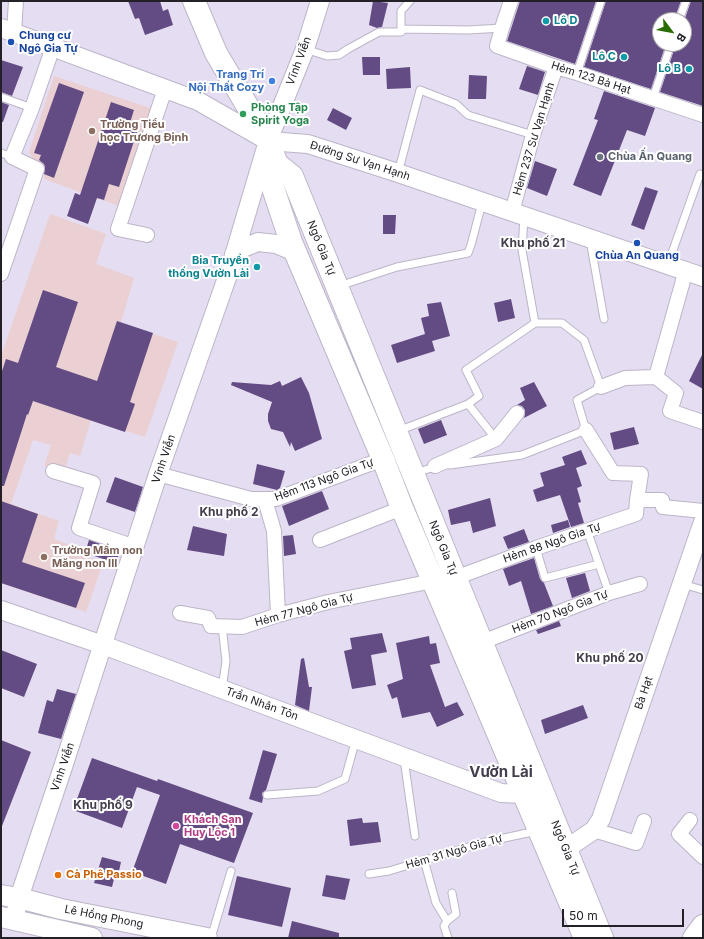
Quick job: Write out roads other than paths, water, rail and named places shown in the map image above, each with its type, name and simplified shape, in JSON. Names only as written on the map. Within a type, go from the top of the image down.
[{"type":"main road","name":"Ngô Gia Tự","points":[[194,1],[216,53],[268,141],[277,164],[292,176],[602,938]]},
{"type":"main road","name":"Ngô Gia Tự","points":[[277,164],[272,185],[295,252],[585,938]]},
{"type":"main road","name":"Lê Hồng Phong","points":[[10,896],[207,938]]},
{"type":"main road","name":"Lê Hồng Phong","points":[[8,918],[92,938]]},
{"type":"main road","points":[[694,938],[703,926]]},
{"type":"street","points":[[8,30],[16,1]]},
{"type":"street","name":"Vĩnh Viễn","points":[[8,918],[10,896],[103,645],[158,474],[183,406],[234,254],[268,141],[305,49],[320,1]]},
{"type":"street","points":[[502,28],[511,1]]},
{"type":"street","name":"Hẻm 123 Bà Hạt","points":[[502,28],[497,46],[703,115]]},
{"type":"street","name":"Đường Sư Vạn Hạnh","points":[[8,30],[198,101],[268,141],[308,144],[398,173],[703,277]]},
{"type":"street","points":[[1,274],[37,168],[6,155],[32,108],[53,47]]},
{"type":"street","name":"Hẻm 237 Sư Vạn Hạnh","points":[[518,214],[533,134],[556,67]]},
{"type":"street","points":[[147,235],[118,229],[165,89]]},
{"type":"street","points":[[234,254],[243,248],[258,242],[276,244],[295,252]]},
{"type":"street","points":[[656,377],[686,270]]},
{"type":"street","points":[[601,387],[625,378],[656,377],[676,393],[670,411],[703,422]]},
{"type":"street","points":[[435,466],[496,440],[517,413]]},
{"type":"street","points":[[586,430],[613,473],[641,474],[637,500],[662,500],[663,507],[703,511]]},
{"type":"street","name":"Hẻm 113 Ngô Gia Tự","points":[[158,474],[252,499],[276,500],[383,459]]},
{"type":"street","points":[[53,471],[93,483],[79,528],[135,546]]},
{"type":"street","points":[[265,500],[274,531],[278,615]]},
{"type":"street","name":"Hẻm 88 Ngô Gia Tự","points":[[456,578],[536,548],[636,514],[637,500]]},
{"type":"street","points":[[320,540],[402,508]]},
{"type":"street","name":"Bà Hạt","points":[[566,849],[594,830],[601,819],[703,522]]},
{"type":"street","name":"Hẻm 77 Ngô Gia Tự","points":[[180,614],[208,618],[211,626],[242,627],[278,615],[328,602],[433,581]]},
{"type":"street","name":"Hẻm 70 Ngô Gia Tự","points":[[482,642],[609,593],[640,584]]},
{"type":"street","name":"Trần Nhân Tôn","points":[[1,610],[103,645],[501,792],[523,794]]},
{"type":"street","points":[[690,820],[679,834],[703,857]]},
{"type":"street","points":[[594,830],[636,843],[644,821]]},
{"type":"lane","points":[[401,32],[401,11],[410,1]]},
{"type":"lane","points":[[577,73],[601,1]]},
{"type":"lane","points":[[682,12],[686,1]]},
{"type":"lane","points":[[305,49],[327,56],[339,55],[379,32],[401,32],[403,29],[468,30],[502,28]]},
{"type":"lane","points":[[653,98],[668,52]]},
{"type":"lane","points":[[398,173],[420,90],[456,104],[468,115],[533,134]]},
{"type":"lane","points":[[1,97],[32,108]]},
{"type":"lane","points":[[668,264],[701,174]]},
{"type":"lane","points":[[337,287],[397,267],[468,253],[483,202]]},
{"type":"lane","points":[[518,214],[522,250],[535,323]]},
{"type":"lane","points":[[590,238],[604,319]]},
{"type":"lane","points":[[396,432],[468,404],[480,396],[466,370],[535,323],[562,323],[584,340],[601,387],[577,400],[586,430],[522,455],[435,466],[413,474]]},
{"type":"lane","points":[[468,404],[496,440]]},
{"type":"lane","points":[[588,530],[609,593]]},
{"type":"lane","points":[[536,548],[545,578],[599,564]]},
{"type":"lane","points":[[682,584],[703,590]]},
{"type":"lane","points":[[222,626],[226,661],[222,689]]},
{"type":"lane","points":[[267,795],[318,791],[345,779],[356,739]]},
{"type":"lane","points":[[404,757],[415,836]]},
{"type":"lane","name":"Hẻm 31 Ngô Gia Tự","points":[[369,874],[389,870],[485,842],[539,830]]},
{"type":"lane","points":[[424,860],[436,903],[447,921]]},
{"type":"lane","points":[[211,938],[231,871]]},
{"type":"lane","points":[[448,938],[444,926],[447,921],[456,914],[452,894]]},
{"type":"place","name":"Lô D","points":[[546,21]]},
{"type":"place","name":"Chung cư Ngô Gia Tự","points":[[11,42]]},
{"type":"place","name":"Lô C","points":[[624,57]]},
{"type":"place","name":"Lô B","points":[[689,69]]},
{"type":"place","name":"Trang Trí Nội Thất Cozy","points":[[272,81]]},
{"type":"place","name":"Phòng Tập Spirit Yoga","points":[[243,114]]},
{"type":"place","name":"Trường Tiểu học Trương Định","points":[[92,131]]},
{"type":"place","name":"Chùa Ấn Quang","points":[[600,157]]},
{"type":"place","name":"Chùa An Quang","points":[[637,243]]},
{"type":"place","name":"Bia Truyền thống Vườn Lài","points":[[257,267]]},
{"type":"place","name":"Trường Mầm non Măng non III","points":[[44,557]]},
{"type":"place","name":"Khách Sạn Huy Lộc 1","points":[[176,826]]},
{"type":"place","name":"Cà Phê Passio","points":[[58,875]]},
{"type":"district","name":"Khu phố 21","points":[[533,243]]},
{"type":"district","name":"Khu phố 2","points":[[229,512]]},
{"type":"district","name":"Khu phố 20","points":[[610,658]]},
{"type":"district","name":"Vườn Lài","points":[[501,772]]},
{"type":"district","name":"Khu phố 9","points":[[103,805]]}]
